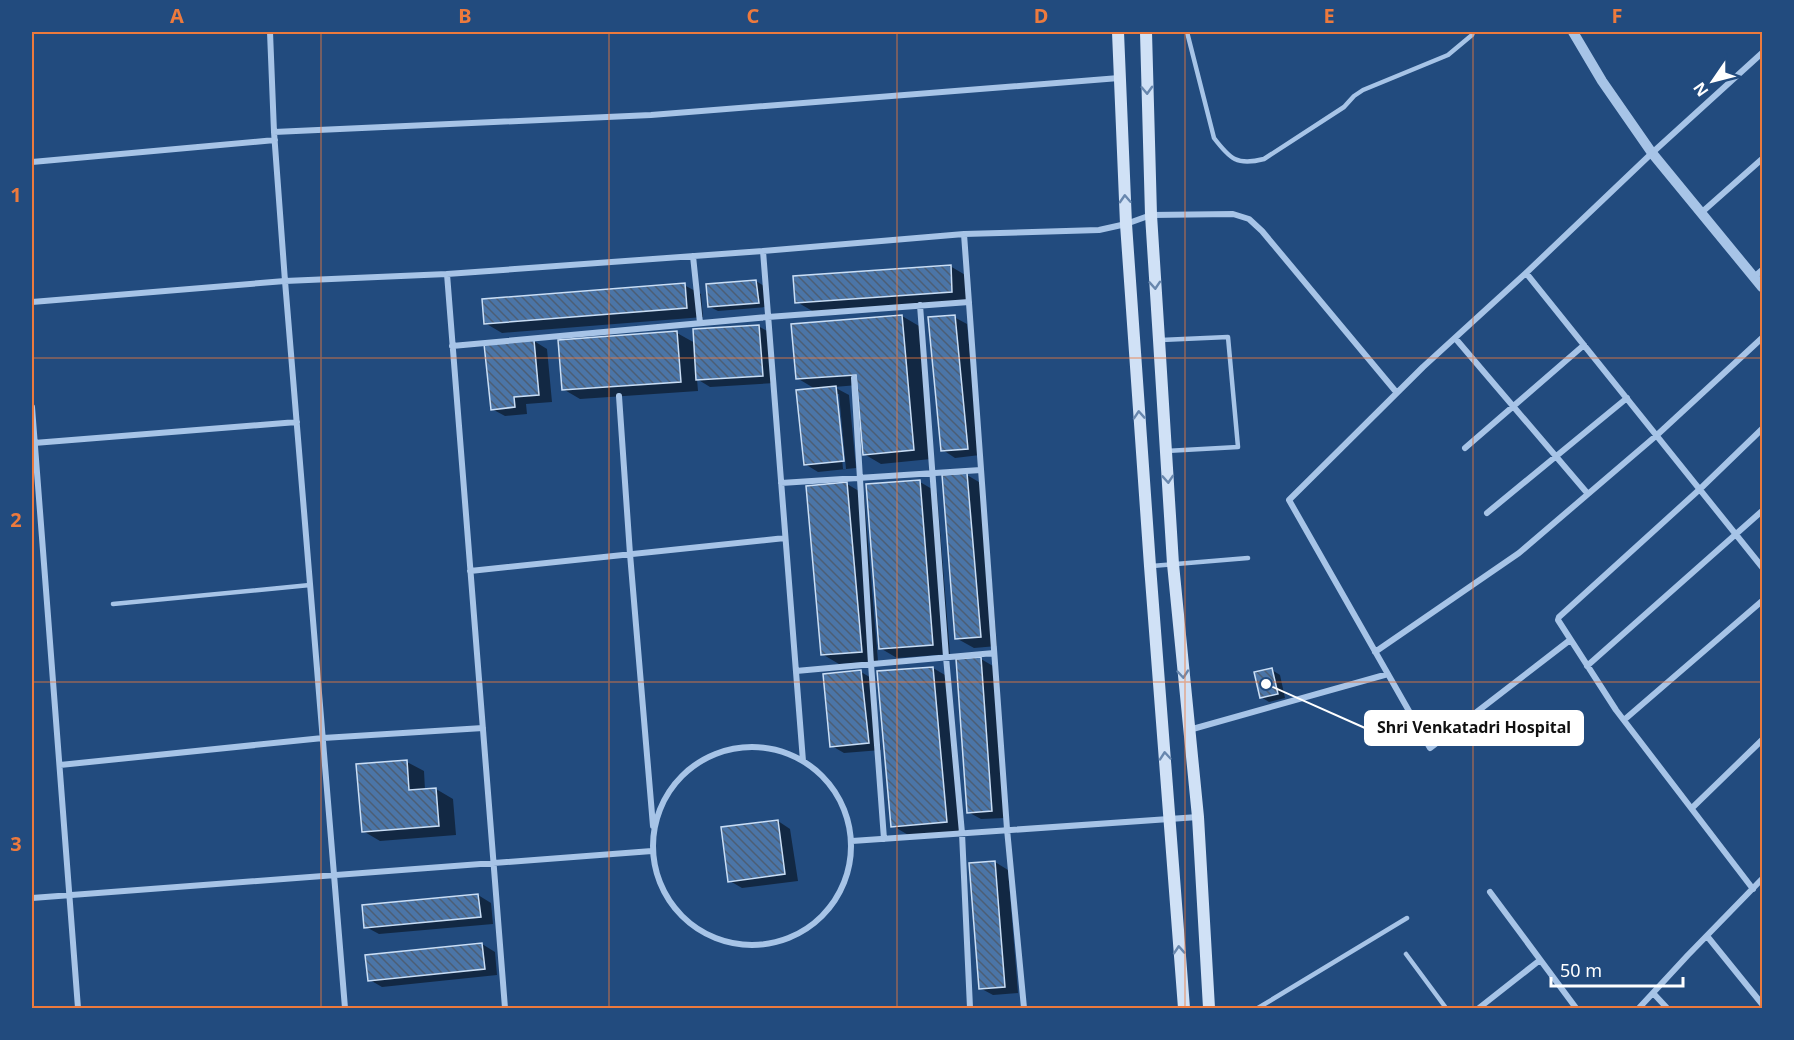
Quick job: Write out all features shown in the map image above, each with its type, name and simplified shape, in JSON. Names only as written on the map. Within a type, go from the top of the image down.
[{"type":"main road","points":[[1118,32],[1126,224],[1184,1008]]},
{"type":"main road","points":[[1146,32],[1151,215],[1173,564],[1198,817],[1209,1008]]},
{"type":"street","points":[[270,32],[274,132],[285,281],[345,1008]]},
{"type":"street","points":[[1573,32],[1602,81],[1652,153],[1701,213],[1758,274],[1762,287]]},
{"type":"street","points":[[1570,640],[1430,748],[1289,500],[1455,338],[1762,53]]},
{"type":"street","points":[[274,132],[651,115],[1119,78]]},
{"type":"street","points":[[32,162],[275,140]]},
{"type":"street","points":[[1701,213],[1762,159]]},
{"type":"street","points":[[32,302],[285,281],[447,274],[964,234],[1099,230],[1151,215],[1233,213],[1249,219],[1262,231],[1397,393]]},
{"type":"street","points":[[964,234],[1007,829],[1024,1008]]},
{"type":"street","points":[[763,251],[803,761]]},
{"type":"street","points":[[693,256],[700,323]]},
{"type":"street","points":[[1526,273],[1762,567]]},
{"type":"street","points":[[447,274],[505,1008]]},
{"type":"street","points":[[452,346],[768,317],[969,302]]},
{"type":"street","points":[[920,306],[946,657],[962,833],[970,1008]]},
{"type":"street","points":[[1455,338],[1588,494]]},
{"type":"street","points":[[1375,652],[1519,553],[1657,435],[1762,338]]},
{"type":"street","points":[[1465,448],[1584,345]]},
{"type":"street","points":[[854,378],[858,478],[884,839]]},
{"type":"street","points":[[619,396],[654,828],[652,850],[659,883],[674,908],[698,930],[742,945],[771,944],[798,935],[819,921],[837,899],[850,867],[852,841],[842,802],[826,779],[813,767],[790,754],[770,748],[730,748],[703,759],[683,773],[667,793],[654,828]]},
{"type":"street","points":[[1487,513],[1627,398]]},
{"type":"street","points":[[32,407],[78,1008]]},
{"type":"street","points":[[34,443],[297,422]]},
{"type":"street","points":[[1753,889],[1624,720],[1559,623],[1559,617],[1700,489],[1762,429]]},
{"type":"street","points":[[781,483],[981,471]]},
{"type":"street","points":[[1587,666],[1762,511]]},
{"type":"street","points":[[470,571],[785,538]]},
{"type":"street","points":[[1624,720],[1762,601]]},
{"type":"street","points":[[796,671],[994,653]]},
{"type":"street","points":[[1189,731],[1388,674]]},
{"type":"street","points":[[60,765],[323,738],[483,728]]},
{"type":"street","points":[[1692,808],[1762,740]]},
{"type":"street","points":[[852,841],[1198,817]]},
{"type":"street","points":[[32,898],[652,850]]},
{"type":"street","points":[[1639,1008],[1762,879]]},
{"type":"street","points":[[1490,892],[1576,1008]]},
{"type":"street","points":[[1707,936],[1762,1004]]},
{"type":"street","points":[[1479,1008],[1540,960]]},
{"type":"street","points":[[1653,993],[1667,1008]]},
{"type":"lane","points":[[1187,32],[1214,138],[1224,152],[1235,161],[1250,163],[1264,159],[1344,107],[1363,90],[1448,55],[1473,32]]},
{"type":"lane","points":[[1159,340],[1228,337],[1238,447],[1166,451]]},
{"type":"lane","points":[[1150,566],[1248,558]]},
{"type":"lane","points":[[113,604],[310,585]]},
{"type":"lane","points":[[1258,1008],[1407,918]]},
{"type":"lane","points":[[1406,954],[1446,1008]]},
{"type":"building","points":[[951,265],[952,292],[795,303],[793,276]]},
{"type":"building","points":[[756,280],[759,303],[708,307],[706,284]]},
{"type":"building","points":[[685,283],[687,308],[484,324],[482,299]]},
{"type":"building","points":[[902,315],[914,450],[863,455],[856,375],[796,379],[791,324]]},
{"type":"building","points":[[955,315],[968,449],[941,451],[928,317]]},
{"type":"building","points":[[759,325],[763,376],[696,380],[693,329]]},
{"type":"building","points":[[677,331],[681,382],[562,390],[558,340]]},
{"type":"building","points":[[534,340],[539,395],[514,397],[515,407],[491,410],[484,344]]},
{"type":"building","points":[[836,386],[844,461],[804,465],[796,390]]},
{"type":"building","points":[[967,473],[981,637],[955,639],[942,475]]},
{"type":"building","points":[[920,480],[933,645],[879,649],[866,484]]},
{"type":"building","points":[[847,482],[862,652],[821,655],[806,486]]},
{"type":"building","points":[[981,657],[992,811],[967,813],[956,659]]},
{"type":"building","points":[[933,667],[947,822],[891,827],[877,671]]},
{"type":"building","points":[[1272,668],[1278,694],[1260,698],[1254,672]]},
{"type":"building","points":[[861,670],[869,743],[830,747],[823,674]]},
{"type":"building","points":[[407,760],[409,790],[436,788],[439,826],[362,832],[356,764]]},
{"type":"building","points":[[778,820],[785,874],[728,882],[721,827]]},
{"type":"building","points":[[995,861],[1005,987],[979,989],[969,863]]},
{"type":"building","points":[[478,894],[481,917],[364,928],[362,905]]},
{"type":"building","points":[[482,943],[485,969],[368,981],[365,955]]},
{"type":"place","name":"Shri Venkatadri Hospital","points":[[1266,684]]}]
